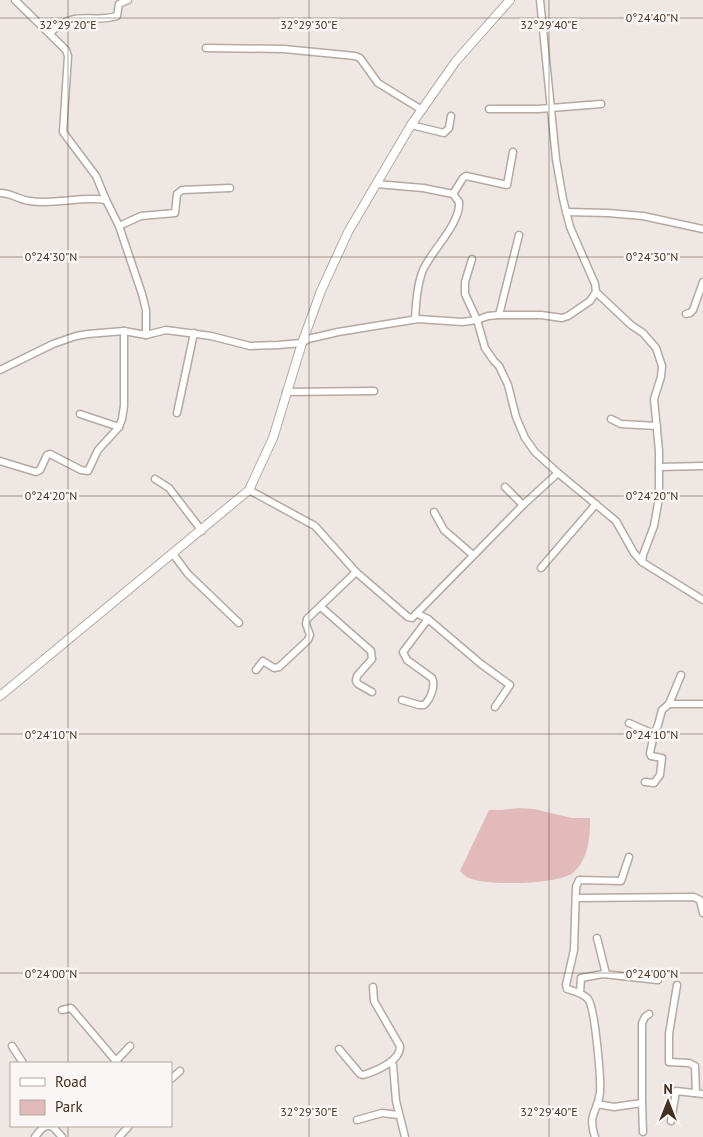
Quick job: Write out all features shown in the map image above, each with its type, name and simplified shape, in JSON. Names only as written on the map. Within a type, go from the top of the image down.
[{"type":"street","points":[[15,0],[66,50],[68,56],[63,132],[96,176],[119,226],[146,310],[146,335]]},
{"type":"street","points":[[50,33],[58,25],[80,17],[117,16],[119,4],[128,0]]},
{"type":"street","points":[[0,696],[202,531],[240,496],[250,490],[273,438],[302,343],[334,260],[348,232],[411,125],[456,61],[510,0]]},
{"type":"street","points":[[0,370],[35,352],[70,338],[88,334],[124,331],[146,335],[166,330],[211,336],[250,346],[302,343],[308,339],[338,332],[415,319],[430,318],[462,322],[499,315],[541,315],[564,318],[591,300],[596,292],[595,284],[570,227],[556,159],[540,0]]},
{"type":"street","points":[[206,48],[284,49],[355,56],[360,58],[378,83],[422,110]]},
{"type":"street","points":[[489,109],[523,110],[601,104]]},
{"type":"street","points":[[411,125],[444,133],[449,128],[451,116]]},
{"type":"street","points":[[454,194],[466,176],[507,185],[513,152]]},
{"type":"street","points":[[376,184],[423,188],[454,194],[459,202],[459,210],[422,274],[415,319]]},
{"type":"street","points":[[119,226],[141,216],[175,213],[178,194],[182,190],[230,188]]},
{"type":"street","points":[[0,193],[12,194],[30,201],[106,200]]},
{"type":"street","points":[[566,212],[623,214],[654,218],[703,229]]},
{"type":"street","points":[[499,315],[519,235]]},
{"type":"street","points":[[472,260],[464,289],[465,294],[477,320],[485,348],[499,366],[508,385],[516,417],[525,438],[536,452],[616,522],[634,553],[642,562],[703,600]]},
{"type":"street","points":[[686,314],[692,312],[702,291],[703,282]]},
{"type":"street","points":[[596,292],[642,333],[659,353],[662,366],[661,377],[655,394],[659,498],[656,517],[642,562]]},
{"type":"street","points":[[0,461],[36,472],[40,470],[50,454],[86,472],[90,468],[98,450],[119,427],[124,406],[124,331]]},
{"type":"street","points":[[177,414],[194,334]]},
{"type":"street","points":[[286,392],[374,391]]},
{"type":"street","points":[[80,414],[119,427]]},
{"type":"street","points":[[611,419],[621,424],[657,426]]},
{"type":"street","points":[[659,466],[703,466]]},
{"type":"street","points":[[250,490],[312,524],[356,572],[408,617],[412,618],[558,472]]},
{"type":"street","points":[[154,479],[168,488],[202,531]]},
{"type":"street","points":[[505,487],[523,505]]},
{"type":"street","points":[[541,568],[596,504]]},
{"type":"street","points":[[434,512],[444,530],[473,555]]},
{"type":"street","points":[[173,554],[188,574],[239,623]]},
{"type":"street","points":[[256,670],[263,661],[274,668],[279,667],[308,640],[310,635],[306,621],[356,572]]},
{"type":"street","points":[[321,607],[371,651],[372,659],[357,676],[356,681],[372,692]]},
{"type":"street","points":[[416,614],[428,619],[481,664],[510,685],[495,707]]},
{"type":"street","points":[[402,700],[419,706],[424,705],[434,685],[432,678],[406,660],[403,652],[428,619]]},
{"type":"street","points":[[645,782],[656,783],[659,777],[662,766],[661,758],[650,754],[654,734],[660,722],[662,710],[669,704],[682,675]]},
{"type":"street","points":[[669,704],[703,704]]},
{"type":"street","points":[[629,722],[654,734]]},
{"type":"street","points":[[595,1137],[591,1122],[600,1092],[596,1035],[588,1000],[580,993],[567,989],[566,985],[574,950],[576,887],[579,880],[621,881],[628,858]]},
{"type":"street","points":[[576,898],[694,897],[700,900],[703,913]]},
{"type":"street","points":[[597,938],[606,974]]},
{"type":"street","points":[[580,993],[581,978],[606,974],[658,980]]},
{"type":"street","points":[[671,1121],[676,1091],[699,1093],[695,1066],[689,1063],[670,1062],[669,1060],[669,1034],[677,985]]},
{"type":"street","points":[[339,1049],[360,1074],[363,1075],[391,1063],[401,1048],[374,1001],[373,987]]},
{"type":"street","points":[[62,1010],[71,1008],[115,1062]]},
{"type":"street","points":[[643,1132],[642,1024],[645,1017],[649,1014]]},
{"type":"street","points":[[12,1046],[23,1062]]},
{"type":"street","points":[[117,1062],[130,1046]]},
{"type":"street","points":[[391,1063],[393,1065],[398,1115],[405,1137]]},
{"type":"street","points":[[172,1078],[180,1071]]},
{"type":"street","points":[[597,1104],[614,1107],[642,1103]]},
{"type":"street","points":[[357,1120],[382,1113],[398,1115]]},
{"type":"street","points":[[35,1137],[44,1127]]},
{"type":"street","points":[[54,1127],[62,1137]]},
{"type":"street","points":[[119,1137],[128,1127]]},
{"type":"green space","points":[[534,809],[572,818],[590,818],[588,847],[579,866],[574,872],[566,876],[539,882],[506,883],[478,881],[465,876],[460,871],[489,810]]}]
